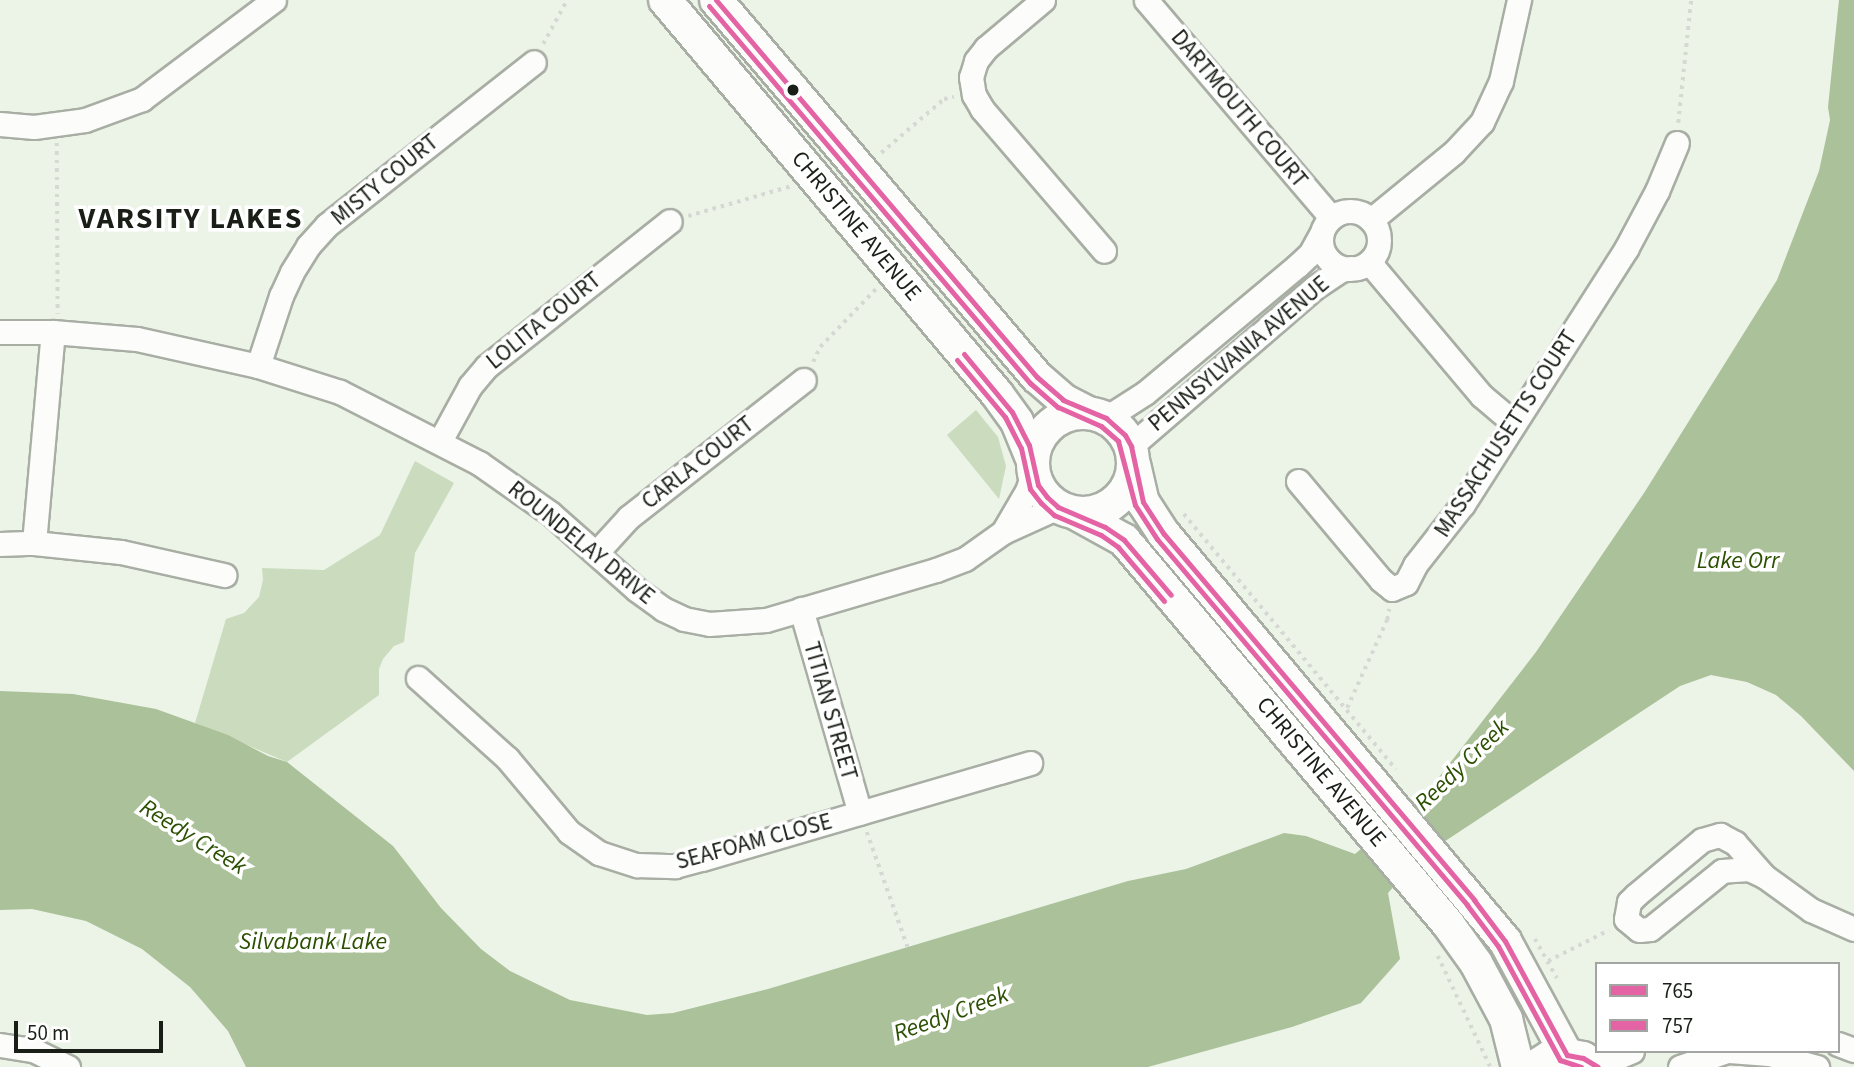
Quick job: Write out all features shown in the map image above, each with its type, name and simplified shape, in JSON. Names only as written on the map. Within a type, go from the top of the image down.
[{"type":"main road","name":"CHRISTINE AVENUE","points":[[665,0],[1012,412],[1029,445],[1033,466]]},
{"type":"main road","name":"CHRISTINE AVENUE","points":[[716,0],[1037,377],[1063,400],[1098,416]]},
{"type":"main road","points":[[1072,414],[1098,416],[1125,435],[1132,455],[1131,481],[1122,496],[1109,507],[1093,513],[1067,510],[1046,498],[1033,466],[1036,445],[1044,431],[1057,420],[1072,414]]},
{"type":"main road","name":"CHRISTINE AVENUE","points":[[1132,455],[1143,502],[1164,534],[1396,789],[1441,861],[1505,941],[1567,1055]]},
{"type":"main road","name":"CHRISTINE AVENUE","points":[[1067,510],[1124,540],[1415,884],[1462,944],[1486,982],[1506,1019],[1518,1067]]},
{"type":"main road","points":[[1534,1067],[1550,1057],[1567,1055],[1583,1058],[1598,1066]]},
{"type":"street","points":[[0,124],[57,125],[85,120],[142,99],[274,0]]},
{"type":"street","points":[[1043,0],[986,48],[976,61],[971,77],[974,95],[982,109],[1104,251]]},
{"type":"street","name":"DARTMOUTH COURT","points":[[1146,0],[1326,226]]},
{"type":"street","points":[[1371,220],[1454,152],[1482,122],[1501,81],[1519,0]]},
{"type":"street","name":"MISTY COURT","points":[[258,366],[281,296],[292,272],[308,246],[327,225],[534,62]]},
{"type":"street","name":"MASSACHUSETTS COURT","points":[[1392,589],[1406,583],[1415,565],[1463,504],[1626,249],[1657,191],[1677,143]]},
{"type":"street","points":[[1347,211],[1364,215],[1376,228],[1378,246],[1360,265],[1343,268],[1328,259],[1323,251],[1326,226],[1347,211]]},
{"type":"street","name":"LOLITA COURT","points":[[440,441],[470,386],[487,366],[670,221]]},
{"type":"street","name":"PENNSYLVANIA AVENUE","points":[[1098,416],[1145,393],[1310,254],[1326,226]]},
{"type":"street","points":[[1360,265],[1482,396],[1514,423]]},
{"type":"street","name":"PENNSYLVANIA AVENUE","points":[[1132,455],[1314,288],[1340,271],[1360,265]]},
{"type":"street","name":"ROUNDELAY DRIVE","points":[[0,332],[53,332],[137,340],[258,366],[340,392],[440,441],[516,489],[597,552],[637,590],[663,610],[684,619],[709,624],[736,624],[801,609],[936,570],[965,559],[1003,532],[1067,510]]},
{"type":"street","points":[[34,543],[53,332]]},
{"type":"street","name":"CARLA COURT","points":[[597,552],[629,517],[804,380]]},
{"type":"street","name":"ROUNDELAY DRIVE","points":[[1003,532],[1027,491],[1033,466]]},
{"type":"street","points":[[1298,481],[1392,589]]},
{"type":"street","points":[[0,544],[34,543],[121,552],[224,575]]},
{"type":"street","name":"TITIAN STREET","points":[[801,609],[860,813]]},
{"type":"street","name":"SEAFOAM CLOSE","points":[[418,678],[507,758],[569,832],[599,853],[646,866],[675,866],[1030,763]]},
{"type":"street","points":[[1761,873],[1749,869],[1722,871],[1650,929],[1639,930],[1626,919],[1629,902],[1636,895],[1711,836],[1727,838],[1761,873],[1811,910],[1854,929]]},
{"type":"street","points":[[0,1045],[33,1050],[68,1067]]},
{"type":"street","points":[[1598,1066],[1627,1053]]},
{"type":"street","points":[[1680,1067],[1722,1053]]},
{"type":"street","points":[[1755,1053],[1817,1067]]},
{"type":"path","points":[[534,62],[567,0]]},
{"type":"path","points":[[1677,143],[1691,0]]},
{"type":"path","points":[[877,157],[944,99],[974,95]]},
{"type":"path","points":[[53,332],[58,319],[57,125]]},
{"type":"path","points":[[670,221],[787,190],[811,173]]},
{"type":"path","points":[[804,380],[820,347],[894,271]]},
{"type":"path","points":[[1176,505],[1347,708],[1396,789]]},
{"type":"path","points":[[1347,708],[1387,620],[1392,589]]},
{"type":"path","points":[[860,813],[908,948]]},
{"type":"path","points":[[1548,961],[1605,934],[1616,923],[1626,919]]},
{"type":"path","points":[[1436,952],[1490,1067]]},
{"type":"shaded area","points":[[976,410],[998,437],[1006,466],[999,499],[947,435]]},
{"type":"shaded area","points":[[415,461],[454,483],[415,553],[404,642],[394,646],[383,659],[379,669],[379,695],[287,762],[195,723],[226,619],[244,613],[259,597],[263,580],[262,568],[324,570],[380,535]]},
{"type":"water","name":"Silvabank Lake","points":[[1839,0],[1854,0],[1854,771],[1801,716],[1776,695],[1747,682],[1711,675],[1680,686],[1418,859],[1388,893],[1400,959],[1361,1003],[1292,1027],[1148,1067],[246,1067],[228,1031],[190,987],[142,949],[86,921],[32,909],[0,910],[0,691],[73,694],[156,709],[228,735],[268,756],[287,762],[393,846],[441,908],[481,949],[510,971],[570,1000],[647,1015],[673,1013],[768,989],[1128,881],[1186,869],[1284,833],[1306,836],[1355,854],[1426,794],[1536,652],[1644,493],[1777,280],[1819,171],[1830,120],[1828,107]]},
{"type":"transit line","name":"765","points":[[716,0],[1037,377],[1063,400],[1106,418],[1125,435],[1131,446],[1143,502],[1164,534],[1474,900],[1505,941],[1567,1055],[1583,1058],[1598,1067]]},
{"type":"transit line","name":"757","points":[[709,6],[1030,383],[1058,407],[1101,426],[1118,441],[1135,505],[1157,539],[1467,905],[1498,946],[1560,1060],[1581,1067]]},
{"type":"transit line","name":"765","points":[[964,354],[1012,412],[1029,445],[1038,485],[1047,497],[1058,507],[1105,527],[1124,540],[1171,595]]},
{"type":"transit line","name":"757","points":[[957,360],[1005,417],[1021,448],[1030,489],[1041,503],[1054,515],[1101,535],[1118,547],[1164,601]]},
{"type":"district","name":"VARSITY LAKES","points":[[191,219]]},
{"type":"water label","name":"Lake Orr","points":[[1738,561]]},
{"type":"water label","name":"Reedy Creek","points":[[1462,765]]},
{"type":"water label","name":"Reedy Creek","points":[[193,837]]},
{"type":"water label","name":"Reedy Creek","points":[[951,1014]]}]
